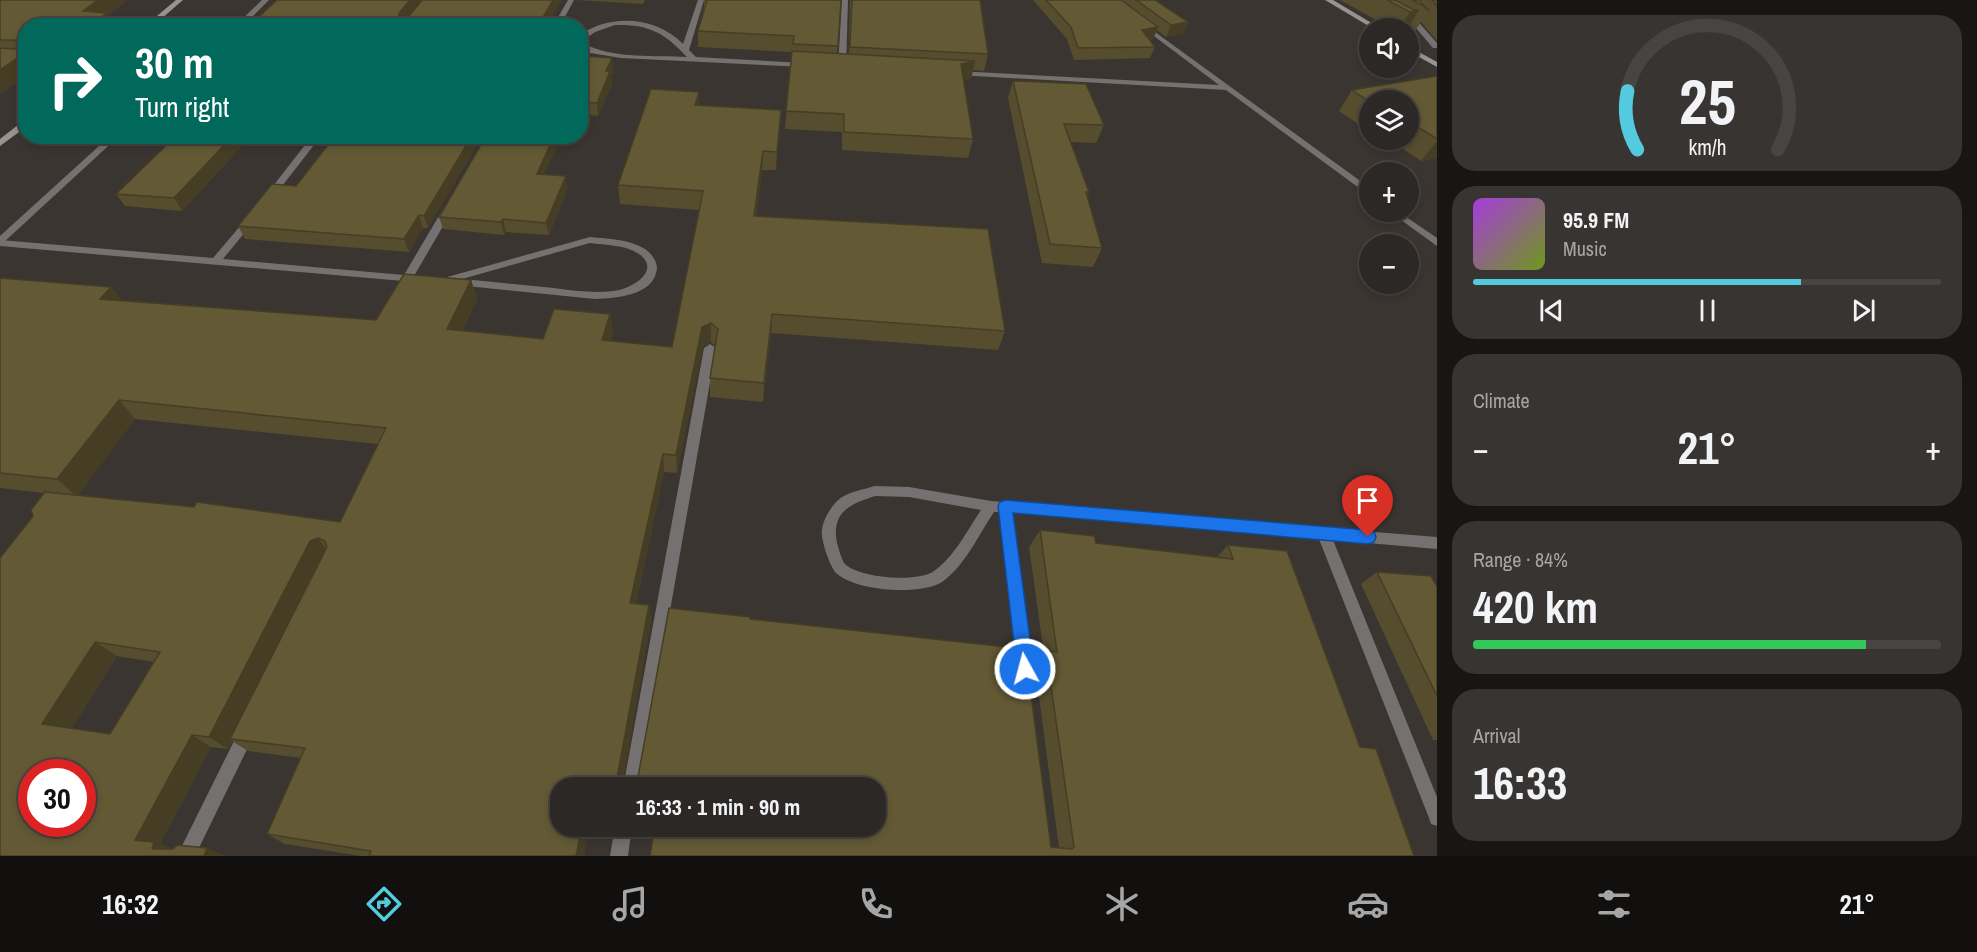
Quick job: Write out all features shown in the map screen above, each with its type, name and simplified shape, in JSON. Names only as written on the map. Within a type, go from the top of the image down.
[{"type":"street","points":[[158,18],[180,0]]},
{"type":"street","points":[[247,18],[266,0]]},
{"type":"street","points":[[561,18],[571,0]]},
{"type":"street","points":[[685,51],[701,0]]},
{"type":"street","points":[[842,67],[845,0]]},
{"type":"street","points":[[1328,0],[1360,18]]},
{"type":"street","points":[[1395,0],[1436,46]]},
{"type":"street","points":[[1136,20],[1359,185]]},
{"type":"street","points":[[588,33],[601,24],[644,26],[673,38],[693,59]]},
{"type":"street","points":[[1419,36],[1436,46]]},
{"type":"street","points":[[588,48],[621,56],[819,66]]},
{"type":"street","points":[[1419,54],[1437,65]]},
{"type":"street","points":[[831,67],[854,68]]},
{"type":"street","points":[[948,73],[1228,88]]},
{"type":"street","points":[[0,143],[18,129]]},
{"type":"street","points":[[0,242],[106,144]]},
{"type":"street","points":[[215,263],[311,144]]},
{"type":"street","points":[[407,278],[455,197]]},
{"type":"street","points":[[1408,222],[1437,243]]},
{"type":"street","points":[[0,242],[595,296],[618,294],[636,289],[647,281],[652,270],[651,262],[643,252],[623,244],[590,240],[435,280]]},
{"type":"street","points":[[633,777],[710,348]]},
{"type":"street","points":[[998,506],[952,564],[936,578],[914,585],[859,579],[840,568],[832,550],[828,530],[834,515],[847,500],[875,491],[909,492],[998,506],[1437,543]]},
{"type":"street","points":[[998,506],[1027,681]]},
{"type":"street","points":[[1323,533],[1437,818]]},
{"type":"street","points":[[186,856],[253,720]]},
{"type":"street","points":[[618,856],[622,837]]},
{"type":"building","points":[[0,0],[98,0],[83,11],[107,13],[100,18],[18,18],[18,47],[16,40],[0,40]]},
{"type":"building","points":[[277,0],[410,0],[399,13],[399,16],[409,16],[422,0],[553,0],[543,18],[258,18]]},
{"type":"building","points":[[707,0],[841,0],[838,46],[793,44],[794,36],[698,31]]},
{"type":"building","points":[[852,0],[980,0],[988,54],[850,47]]},
{"type":"building","points":[[1046,0],[1121,0],[1158,27],[1142,30],[1155,47],[1078,48],[1071,27]]},
{"type":"building","points":[[1136,0],[1155,0],[1188,22],[1171,25]]},
{"type":"building","points":[[1387,0],[1395,0],[1414,10],[1419,10],[1410,12]]},
{"type":"building","points":[[1412,0],[1419,0],[1429,11],[1424,6]]},
{"type":"building","points":[[18,47],[18,58],[0,70],[0,48],[15,49]]},
{"type":"building","points":[[792,51],[975,61],[961,64],[973,139],[844,132],[844,114],[786,111]]},
{"type":"building","points":[[588,56],[612,58],[606,71],[610,71],[597,103],[588,102]]},
{"type":"building","points":[[1437,76],[1437,139],[1419,128],[1419,90],[1359,90],[1359,95],[1352,90]]},
{"type":"building","points":[[1013,81],[1086,84],[1104,125],[1064,124],[1089,192],[1086,192],[1102,248],[1050,244]]},
{"type":"building","points":[[651,89],[699,92],[695,105],[781,110],[777,152],[763,151],[754,216],[988,229],[1005,331],[772,314],[764,383],[710,378],[718,329],[711,323],[702,327],[676,455],[663,454],[630,603],[649,605],[617,777],[550,777],[550,837],[580,837],[576,856],[369,856],[371,851],[267,834],[305,748],[230,739],[327,547],[325,541],[318,538],[310,541],[209,737],[192,735],[135,840],[154,842],[152,848],[154,849],[173,849],[177,845],[207,848],[204,856],[0,856],[0,558],[33,516],[31,510],[45,492],[194,507],[197,502],[340,522],[386,428],[119,400],[57,479],[0,473],[0,278],[111,287],[100,299],[376,320],[404,274],[471,280],[447,329],[543,339],[554,309],[610,314],[602,340],[672,347],[703,191],[618,185]],"holes":[[[95,642],[160,652],[110,734],[42,724]]]},
{"type":"building","points":[[168,144],[225,144],[174,198],[116,194]]},
{"type":"building","points":[[329,144],[467,144],[424,216],[419,215],[404,239],[238,226],[272,184],[296,186]]},
{"type":"building","points":[[481,144],[550,144],[537,174],[566,176],[546,223],[439,217]]},
{"type":"building","points":[[1040,530],[1094,536],[1096,543],[1233,559],[1228,545],[1287,551],[1360,747],[1376,749],[1414,856],[650,856],[653,837],[886,837],[886,777],[638,777],[669,608],[1025,649],[1051,847],[1072,849],[1074,847],[1046,651],[1057,652]]},
{"type":"building","points":[[1377,572],[1431,576],[1437,587],[1437,696]]},
{"type":"route","points":[[1025,669],[1005,506],[1368,537]]}]
